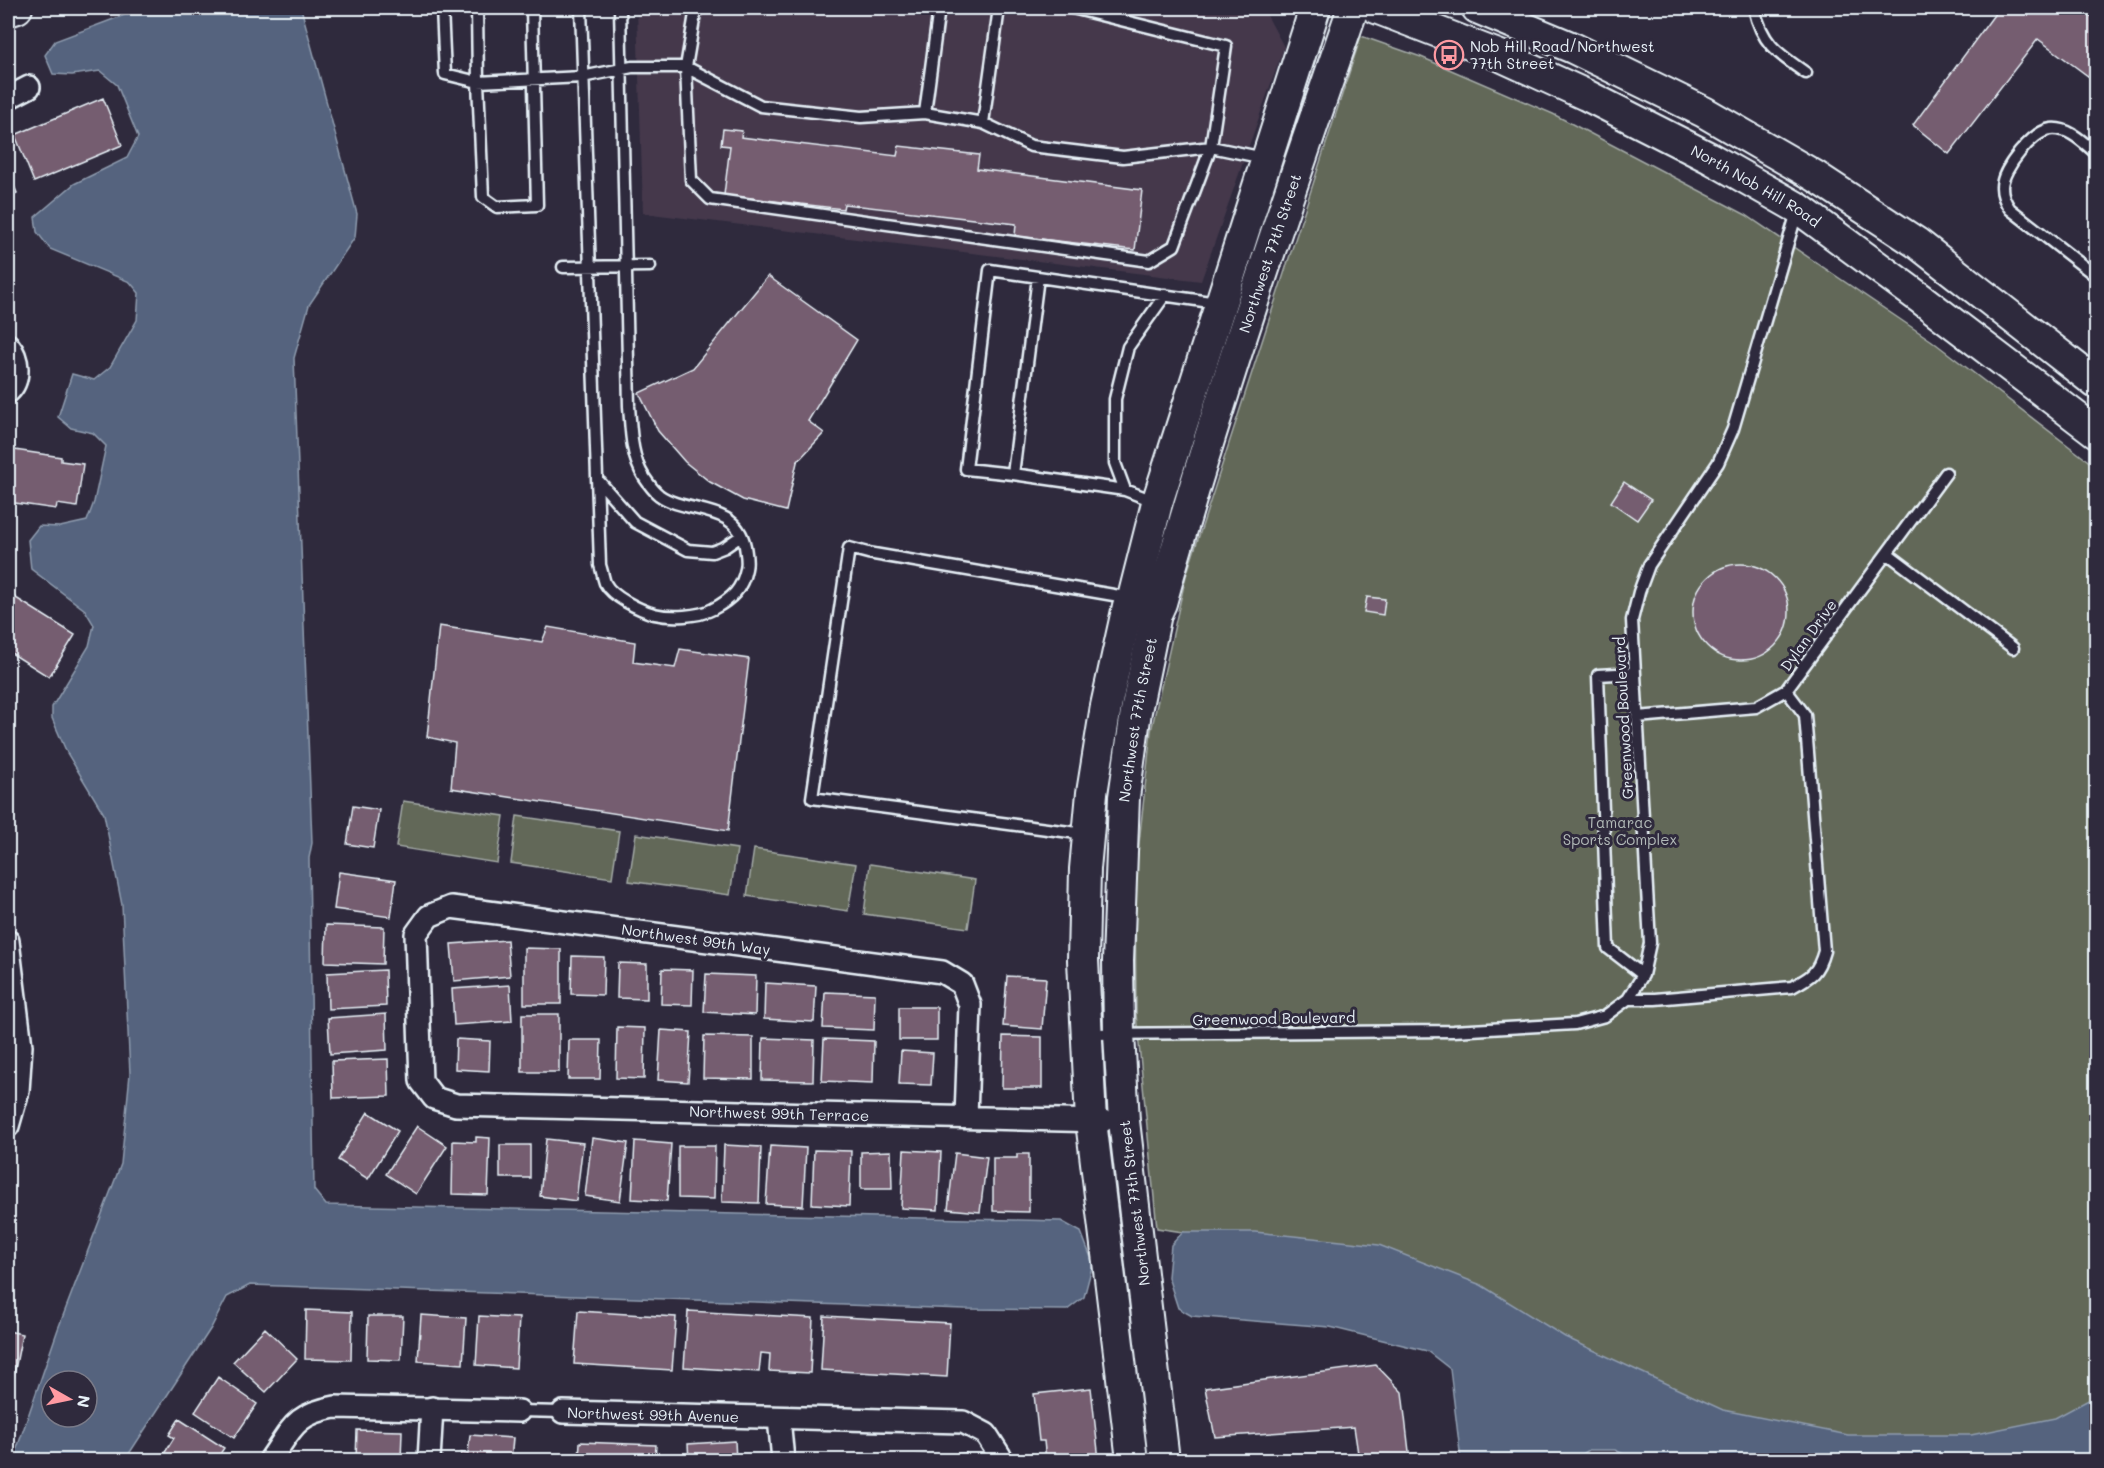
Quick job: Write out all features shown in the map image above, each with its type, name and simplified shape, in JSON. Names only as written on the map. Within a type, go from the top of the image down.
[{"type":"street","points":[[8,11],[17,8]]},
{"type":"street","name":"Northwest 77th Street","points":[[1164,1461],[1124,1121],[1119,1035],[1119,938],[1124,797],[1136,711],[1156,614],[1147,600],[1157,503],[1316,8]]},
{"type":"street","name":"Northwest 77th Street","points":[[1132,1461],[1091,1121],[1083,960],[1085,869],[1092,794],[1106,706],[1128,606],[1147,600],[1186,512],[1290,191],[1353,8]]},
{"type":"street","name":"North Nob Hill Road","points":[[1376,8],[1503,57],[1586,95],[1710,158],[1798,208],[2097,432]]},
{"type":"street","points":[[1477,8],[1573,48],[1704,112],[1815,176],[1917,243],[2097,383]]},
{"type":"street","points":[[8,98],[29,87]]},
{"type":"street","points":[[8,345],[14,351],[17,368],[14,386],[8,392]]},
{"type":"street","name":"Northwest 99th Way","points":[[434,1098],[422,1081],[417,934],[429,916],[451,907],[942,972],[962,984],[970,1005],[966,1117]]},
{"type":"street","points":[[8,941],[21,1046],[18,1091],[8,1126]]},
{"type":"street","name":"Northwest 99th Terrace","points":[[434,1098],[456,1105],[1124,1121]]},
{"type":"street","name":"Northwest 99th Avenue","points":[[270,1461],[299,1419],[316,1410],[335,1407],[519,1411]]},
{"type":"street","points":[[429,1461],[432,1408]]},
{"type":"street","name":"Northwest 99th Avenue","points":[[563,1412],[963,1422],[986,1434],[1000,1461]]},
{"type":"street","points":[[779,1418],[783,1461]]},
{"type":"lane","points":[[442,8],[445,74],[478,82],[582,77],[632,67],[686,67],[761,106],[861,117],[925,113],[983,123],[1030,146],[1123,157],[1211,147],[1267,159]]},
{"type":"lane","points":[[477,8],[483,197],[497,207],[537,205],[532,8]]},
{"type":"lane","points":[[581,8],[600,565],[606,585],[636,608],[657,614],[681,615],[707,612],[727,601],[743,583],[748,562],[741,536],[734,524],[718,514],[677,503],[660,495],[644,477],[636,461],[632,439],[629,406],[620,8]]},
{"type":"lane","points":[[696,8],[686,67],[691,180],[710,199],[1149,261],[1174,246],[1211,147],[1226,46],[1072,8]]},
{"type":"lane","points":[[925,113],[939,8]]},
{"type":"lane","points":[[983,123],[999,8]]},
{"type":"lane","points":[[1754,8],[1762,35],[1777,53],[1806,73]]},
{"type":"lane","points":[[2097,153],[2070,133],[2052,129],[2036,134],[2004,173],[2002,187],[2004,200],[2010,209],[2097,276]]},
{"type":"lane","name":"Greenwood Boulevard","points":[[1088,1034],[1453,1031],[1575,1024],[1605,1016],[1628,999],[1643,975],[1650,943],[1632,621],[1649,565],[1718,463],[1732,429],[1798,208]]},
{"type":"lane","points":[[563,267],[650,266]]},
{"type":"lane","points":[[1157,503],[1125,490],[966,469],[990,270],[1221,304]]},
{"type":"lane","points":[[1012,474],[1038,276]]},
{"type":"lane","points":[[1125,490],[1115,463],[1115,399],[1128,347],[1165,296]]},
{"type":"lane","name":"Dylan Drive","points":[[1637,717],[1756,708],[1786,690],[1946,473]]},
{"type":"lane","points":[[596,479],[635,522],[688,550],[712,552],[725,547],[741,536]]},
{"type":"lane","points":[[1088,834],[812,798],[849,548],[868,554],[1147,600]]},
{"type":"lane","points":[[1887,553],[2013,648]]},
{"type":"lane","points":[[1635,673],[1598,675],[1608,948],[1643,975]]},
{"type":"lane","points":[[1628,999],[1655,999],[1792,987],[1808,979],[1819,968],[1824,951],[1805,715],[1786,690]]},
{"type":"lane","name":"Northwest 99th Avenue","points":[[519,1411],[563,1412]]},
{"type":"shaded area","points":[[637,8],[1263,8],[1284,47],[1201,281],[643,213]]},
{"type":"green space","name":"Tamarac Sports Complex","points":[[1361,36],[1421,57],[1553,114],[1746,215],[1932,341],[2096,467],[2096,1407],[1985,1446],[1816,1442],[1183,1232],[1157,1228],[1136,1014],[1135,881],[1151,731],[1186,576]]},
{"type":"green space","points":[[403,801],[504,816],[497,863],[396,847]]},
{"type":"green space","points":[[517,816],[619,831],[612,878],[511,863]]},
{"type":"green space","points":[[636,834],[737,849],[730,895],[629,881]]},
{"type":"green space","points":[[754,849],[856,864],[848,911],[747,896]]},
{"type":"green space","points":[[870,864],[975,880],[968,928],[864,914]]},
{"type":"water","points":[[135,8],[301,8],[357,214],[355,237],[309,305],[294,358],[312,843],[309,858],[314,1190],[326,1205],[1061,1221],[1081,1232],[1093,1263],[1084,1297],[1067,1310],[965,1309],[250,1285],[227,1297],[211,1328],[125,1460],[13,1460],[39,1384],[39,1429],[99,1429],[99,1369],[44,1369],[121,1164],[130,1074],[122,905],[104,814],[67,753],[52,718],[52,707],[89,646],[94,625],[85,610],[31,569],[28,540],[39,526],[60,527],[87,521],[94,502],[106,446],[93,433],[71,428],[58,417],[72,374],[94,380],[110,367],[137,320],[139,293],[130,282],[50,249],[37,232],[35,217],[74,184],[127,158],[138,137],[117,85],[100,71],[72,75],[53,74],[45,55],[55,41],[127,14]]},
{"type":"water","points":[[1183,1232],[1255,1232],[1379,1245],[1481,1285],[1565,1337],[1723,1410],[1848,1435],[1971,1435],[2055,1418],[2096,1396],[2096,1460],[1636,1460],[1615,1450],[1589,1450],[1573,1460],[1461,1460],[1450,1369],[1427,1351],[1330,1327],[1192,1316],[1178,1308],[1168,1277],[1171,1245]]},
{"type":"building","points":[[1999,8],[2080,8],[2096,20],[2096,82],[2038,39],[1949,154],[1913,125]]},
{"type":"building","points":[[103,98],[122,145],[34,182],[15,135]]},
{"type":"building","points":[[723,129],[742,131],[741,137],[897,156],[899,146],[979,155],[977,169],[1142,190],[1135,250],[1015,236],[1016,224],[844,204],[843,209],[724,195],[730,146],[721,145]]},
{"type":"building","points":[[8,172],[17,193],[8,198]]},
{"type":"building","points":[[768,276],[857,340],[808,421],[824,433],[797,462],[786,511],[743,500],[710,482],[685,462],[658,431],[639,393],[693,368]]},
{"type":"building","points":[[8,449],[61,457],[61,461],[83,464],[77,507],[57,504],[56,509],[8,502]]},
{"type":"building","points":[[1624,482],[1651,500],[1637,520],[1611,502]]},
{"type":"building","points":[[1741,564],[1759,568],[1775,578],[1785,594],[1789,612],[1785,630],[1775,646],[1759,656],[1741,660],[1723,656],[1707,646],[1697,630],[1693,612],[1697,594],[1707,578],[1723,568]]},
{"type":"building","points":[[8,593],[75,635],[49,677],[8,651]]},
{"type":"building","points":[[1367,597],[1385,599],[1383,615],[1364,612]]},
{"type":"building","points":[[439,626],[542,642],[548,627],[635,642],[633,662],[675,668],[680,649],[749,659],[728,831],[451,788],[455,743],[427,737]]},
{"type":"building","points":[[353,806],[379,810],[373,848],[347,844]]},
{"type":"building","points":[[339,872],[396,880],[391,917],[334,909]]},
{"type":"building","points":[[326,925],[384,927],[383,964],[325,962]]},
{"type":"building","points":[[507,940],[510,976],[454,981],[451,944]]},
{"type":"building","points":[[524,948],[561,949],[561,1004],[524,1004]]},
{"type":"building","points":[[572,956],[604,957],[603,995],[571,994]]},
{"type":"building","points":[[618,963],[647,964],[647,999],[617,998]]},
{"type":"building","points":[[662,969],[693,970],[692,1005],[661,1004]]},
{"type":"building","points":[[385,970],[386,1006],[328,1009],[327,973]]},
{"type":"building","points":[[706,974],[756,976],[755,1015],[704,1012]]},
{"type":"building","points":[[1007,976],[1046,978],[1042,1029],[1003,1026]]},
{"type":"building","points":[[765,983],[816,986],[814,1022],[764,1019]]},
{"type":"building","points":[[510,985],[512,1021],[454,1025],[452,989]]},
{"type":"building","points":[[825,992],[875,994],[874,1030],[823,1028]]},
{"type":"building","points":[[899,1007],[937,1007],[937,1040],[899,1040]]},
{"type":"building","points":[[386,1014],[387,1050],[330,1054],[328,1018]]},
{"type":"building","points":[[522,1014],[559,1014],[559,1072],[522,1072]]},
{"type":"building","points":[[617,1027],[645,1028],[644,1079],[616,1078]]},
{"type":"building","points":[[661,1030],[691,1032],[688,1082],[658,1080]]},
{"type":"building","points":[[704,1036],[753,1037],[753,1079],[703,1078]]},
{"type":"building","points":[[1003,1036],[1042,1037],[1042,1088],[1002,1088]]},
{"type":"building","points":[[763,1038],[814,1040],[813,1081],[762,1080]]},
{"type":"building","points":[[456,1039],[490,1041],[489,1071],[455,1069]]},
{"type":"building","points":[[824,1039],[874,1041],[873,1083],[822,1081]]},
{"type":"building","points":[[569,1040],[601,1040],[600,1079],[568,1079]]},
{"type":"building","points":[[901,1051],[933,1053],[931,1085],[899,1084]]},
{"type":"building","points":[[388,1059],[389,1096],[333,1098],[332,1061]]},
{"type":"building","points":[[368,1112],[398,1131],[368,1179],[338,1160]]},
{"type":"building","points":[[417,1126],[447,1146],[416,1194],[386,1174]]},
{"type":"building","points":[[476,1137],[490,1138],[488,1195],[452,1194],[453,1141],[476,1142]]},
{"type":"building","points":[[592,1138],[628,1143],[620,1201],[585,1196]]},
{"type":"building","points":[[546,1139],[583,1143],[576,1201],[540,1196]]},
{"type":"building","points":[[635,1141],[671,1144],[667,1201],[632,1199]]},
{"type":"building","points":[[500,1145],[530,1145],[530,1178],[500,1178]]},
{"type":"building","points":[[724,1145],[761,1147],[759,1203],[722,1202]]},
{"type":"building","points":[[678,1146],[715,1146],[714,1199],[678,1198]]},
{"type":"building","points":[[770,1146],[806,1148],[803,1206],[766,1204]]},
{"type":"building","points":[[814,1150],[851,1151],[849,1206],[812,1204]]},
{"type":"building","points":[[904,1150],[941,1152],[938,1210],[901,1208]]},
{"type":"building","points":[[891,1151],[892,1189],[861,1189],[861,1152]]},
{"type":"building","points":[[955,1153],[987,1157],[980,1212],[948,1209]]},
{"type":"building","points":[[1017,1154],[1029,1154],[1029,1212],[993,1211],[993,1158],[1017,1158]]},
{"type":"building","points":[[306,1310],[352,1312],[351,1360],[305,1359]]},
{"type":"building","points":[[578,1311],[676,1317],[672,1370],[574,1364]]},
{"type":"building","points":[[688,1311],[813,1318],[810,1373],[769,1371],[770,1354],[761,1353],[759,1372],[684,1367]]},
{"type":"building","points":[[421,1315],[466,1318],[463,1364],[418,1361]]},
{"type":"building","points":[[368,1316],[403,1316],[401,1360],[367,1359]]},
{"type":"building","points":[[479,1316],[519,1318],[516,1368],[476,1365]]},
{"type":"building","points":[[824,1316],[950,1323],[947,1377],[821,1370]]},
{"type":"building","points":[[265,1328],[297,1359],[266,1392],[233,1362]]},
{"type":"building","points":[[8,1331],[22,1334],[8,1405]]},
{"type":"building","points":[[1376,1365],[1402,1392],[1410,1460],[1359,1460],[1354,1427],[1215,1437],[1205,1388]]},
{"type":"building","points":[[218,1377],[257,1404],[234,1438],[195,1412]]},
{"type":"building","points":[[1091,1388],[1099,1460],[1046,1460],[1044,1441],[1039,1441],[1034,1394]]},
{"type":"building","points":[[179,1419],[224,1448],[216,1460],[168,1460],[162,1457],[174,1438],[169,1435]]},
{"type":"building","points":[[357,1430],[402,1431],[401,1460],[356,1460]]},
{"type":"building","points":[[470,1435],[513,1438],[511,1460],[460,1460],[461,1453],[468,1454]]},
{"type":"building","points":[[735,1441],[736,1460],[689,1460],[688,1444]]},
{"type":"building","points":[[580,1442],[656,1445],[655,1460],[579,1460]]},
{"type":"building","points":[[966,1453],[967,1460],[912,1460],[912,1457]]},
{"type":"building","points":[[880,1454],[880,1460],[824,1460],[824,1459]]},
{"type":"place","name":"Nob Hill Road/Northwest 77th Street","points":[[1449,55]]}]
